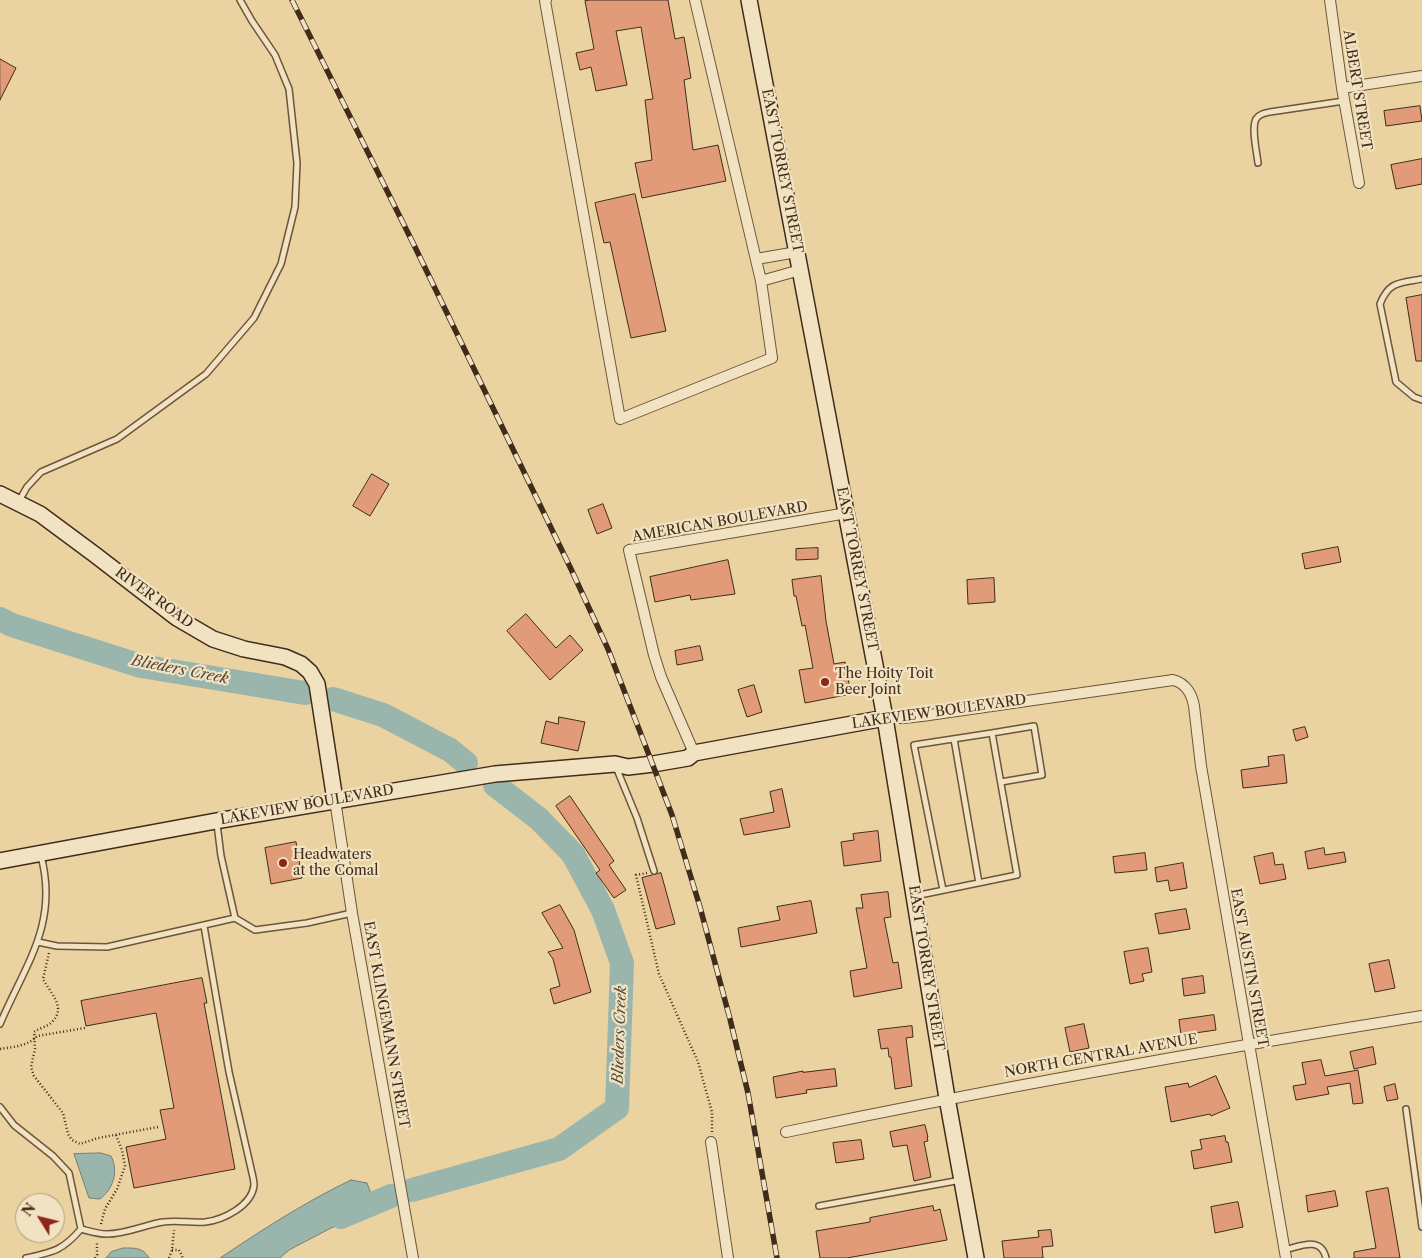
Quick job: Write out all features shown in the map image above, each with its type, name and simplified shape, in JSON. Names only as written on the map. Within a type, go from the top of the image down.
[{"type":"street","points":[[546,0],[620,420],[772,358],[761,280],[695,0]]},
{"type":"street","name":"EAST TORREY STREET","points":[[749,0],[885,718],[947,1098],[976,1258]]},
{"type":"street","name":"ALBERT STREET","points":[[1330,0],[1344,101],[1359,184]]},
{"type":"street","points":[[1342,88],[1422,76]]},
{"type":"street","points":[[756,259],[797,252]]},
{"type":"street","points":[[761,280],[800,270]]},
{"type":"street","name":"RIVER ROAD","points":[[0,494],[40,514],[176,618],[212,639],[244,649],[285,657],[301,664],[310,672],[317,684],[334,800]]},
{"type":"street","name":"AMERICAN BOULEVARD","points":[[694,753],[661,677],[629,550],[847,514]]},
{"type":"street","name":"LAKEVIEW BOULEVARD","points":[[0,861],[334,800],[506,772],[615,764],[628,767],[653,764],[688,758],[694,753],[885,718],[922,716],[1173,680],[1184,685]]},
{"type":"street","name":"EAST AUSTIN STREET","points":[[1184,685],[1192,698],[1194,706],[1201,766],[1285,1254]]},
{"type":"street","name":"EAST KLINGEMANN STREET","points":[[334,800],[352,913],[413,1256]]},
{"type":"street","name":"NORTH CENTRAL AVENUE","points":[[786,1132],[947,1098],[1248,1044],[1422,1016]]},
{"type":"street","points":[[711,1142],[728,1258]]},
{"type":"lane","points":[[18,503],[27,487],[41,472],[117,439],[206,374],[254,318],[281,264],[295,207],[297,163],[289,89],[275,55],[240,0]]},
{"type":"lane","points":[[1258,163],[1254,126],[1256,118],[1270,112],[1344,101]]},
{"type":"lane","points":[[1422,279],[1395,283],[1388,290],[1380,304],[1396,382],[1414,397],[1422,400]]},
{"type":"lane","points":[[943,890],[914,745],[1034,726],[1042,775],[1001,782]]},
{"type":"lane","points":[[914,896],[1017,875],[992,733]]},
{"type":"lane","points":[[954,738],[979,883]]},
{"type":"lane","points":[[615,764],[654,871]]},
{"type":"lane","points":[[216,821],[221,856],[235,918]]},
{"type":"lane","points":[[0,1024],[26,970],[42,930],[46,905],[45,869],[41,853]]},
{"type":"lane","points":[[38,942],[52,945],[107,947],[235,918],[255,930],[307,924],[352,913]]},
{"type":"lane","points":[[81,1229],[105,1234],[121,1233],[165,1222],[205,1222],[217,1220],[230,1214],[249,1197],[254,1186],[229,1072],[204,926]]},
{"type":"lane","points":[[0,1107],[14,1125],[53,1156],[69,1173],[81,1229]]},
{"type":"lane","points":[[1406,1109],[1422,1227]]},
{"type":"lane","points":[[819,1206],[961,1180]]},
{"type":"lane","points":[[26,1258],[56,1252],[81,1229]]},
{"type":"lane","points":[[1285,1254],[1313,1244],[1320,1245],[1324,1250],[1326,1258]]},
{"type":"path","points":[[654,871],[636,875],[658,974],[698,1062],[712,1112],[711,1142]]},
{"type":"path","points":[[52,945],[44,979],[56,999],[58,1013],[51,1023],[34,1032],[35,1049],[31,1067],[34,1076],[63,1113],[68,1134],[72,1140],[80,1144],[158,1127]]},
{"type":"path","points":[[0,1049],[20,1046],[37,1036],[85,1028]]},
{"type":"path","points":[[95,1258],[105,1209],[117,1189],[125,1166],[122,1150],[116,1135]]},
{"type":"path","points":[[169,1258],[172,1250],[175,1221]]},
{"type":"path","points":[[172,1250],[179,1250],[183,1258]]},
{"type":"water","points":[[101,1153],[111,1156],[114,1168],[113,1180],[105,1195],[100,1199],[89,1198],[74,1154]]},
{"type":"water","points":[[351,1180],[367,1183],[371,1194],[372,1213],[331,1228],[289,1250],[280,1258],[220,1258],[300,1207]]},
{"type":"water","points":[[123,1248],[141,1250],[149,1258],[106,1258],[111,1252]]},
{"type":"building","points":[[668,0],[675,39],[684,37],[691,78],[684,80],[693,150],[718,145],[726,181],[642,198],[635,163],[652,160],[645,100],[653,99],[641,27],[616,31],[627,85],[596,91],[591,67],[580,70],[576,53],[594,49],[585,1]]},
{"type":"building","points":[[0,59],[16,68],[0,100]]},
{"type":"building","points":[[1420,106],[1422,121],[1386,126],[1384,111]]},
{"type":"building","points":[[1422,159],[1422,184],[1396,189],[1391,165]]},
{"type":"building","points":[[635,194],[666,331],[631,338],[610,242],[604,243],[595,203]]},
{"type":"building","points":[[1422,295],[1422,361],[1416,361],[1406,298]]},
{"type":"building","points":[[372,474],[389,484],[370,516],[353,506]]},
{"type":"building","points":[[603,504],[612,528],[597,534],[588,510]]},
{"type":"building","points":[[1338,547],[1341,562],[1305,569],[1302,554]]},
{"type":"building","points":[[818,548],[818,559],[796,560],[796,549]]},
{"type":"building","points":[[728,560],[735,594],[691,600],[690,595],[655,602],[650,577]]},
{"type":"building","points":[[821,576],[826,621],[834,664],[845,662],[851,694],[805,703],[799,670],[813,668],[805,625],[802,626],[792,580]]},
{"type":"building","points":[[994,578],[995,602],[968,604],[967,580]]},
{"type":"building","points":[[526,614],[556,648],[570,635],[583,650],[550,680],[507,631]]},
{"type":"building","points":[[700,646],[703,660],[677,665],[675,651]]},
{"type":"building","points":[[754,685],[762,712],[747,717],[738,690]]},
{"type":"building","points":[[559,717],[585,722],[578,751],[541,743],[546,721],[558,724]]},
{"type":"building","points":[[1305,727],[1308,737],[1296,741],[1293,730]]},
{"type":"building","points":[[1284,755],[1287,783],[1243,788],[1241,770],[1269,766],[1268,757]]},
{"type":"building","points":[[782,789],[790,827],[744,835],[740,819],[774,812],[770,792]]},
{"type":"building","points":[[570,796],[614,861],[609,865],[626,890],[614,898],[596,873],[600,870],[556,806]]},
{"type":"building","points":[[878,831],[881,861],[844,866],[841,842],[854,840],[853,834]]},
{"type":"building","name":"Headwaters at the Comal","points":[[296,842],[302,878],[271,884],[265,848]]},
{"type":"building","points":[[1324,848],[1325,855],[1344,852],[1346,862],[1308,869],[1305,852]]},
{"type":"building","points":[[1145,853],[1147,870],[1115,873],[1113,857]]},
{"type":"building","points":[[1273,853],[1275,865],[1283,864],[1286,879],[1260,884],[1254,857]]},
{"type":"building","points":[[1183,863],[1187,888],[1170,891],[1168,880],[1157,882],[1155,868]]},
{"type":"building","points":[[661,873],[675,924],[656,929],[642,878]]},
{"type":"building","points":[[888,892],[891,917],[884,918],[893,963],[898,962],[902,988],[854,997],[850,971],[867,968],[856,908],[863,908],[861,895]]},
{"type":"building","points":[[811,901],[817,933],[741,947],[738,928],[780,920],[777,907]]},
{"type":"building","points":[[560,905],[574,930],[591,992],[554,1004],[550,989],[560,986],[553,959],[548,952],[563,948],[542,913]]},
{"type":"building","points":[[1186,909],[1190,929],[1159,934],[1155,914]]},
{"type":"building","points":[[1148,948],[1152,972],[1142,974],[1144,981],[1130,984],[1124,952]]},
{"type":"building","points":[[1389,960],[1395,988],[1375,992],[1369,964]]},
{"type":"building","points":[[1203,976],[1205,993],[1184,996],[1182,979]]},
{"type":"building","points":[[202,978],[207,1003],[204,1003],[235,1169],[134,1188],[126,1147],[166,1139],[160,1110],[174,1108],[156,1013],[86,1026],[81,1001]]},
{"type":"building","points":[[1214,1015],[1216,1030],[1181,1035],[1179,1020]]},
{"type":"building","points":[[1084,1024],[1089,1048],[1070,1052],[1065,1028]]},
{"type":"building","points":[[912,1026],[913,1037],[906,1038],[912,1086],[895,1089],[891,1057],[889,1057],[888,1048],[881,1049],[878,1030]]},
{"type":"building","points":[[1373,1047],[1376,1064],[1354,1069],[1350,1052]]},
{"type":"building","points":[[1321,1060],[1325,1076],[1358,1070],[1363,1103],[1353,1104],[1350,1083],[1327,1087],[1329,1094],[1296,1100],[1293,1086],[1306,1084],[1302,1063]]},
{"type":"building","points":[[835,1069],[837,1086],[806,1090],[807,1093],[776,1098],[773,1077],[803,1071]]},
{"type":"building","points":[[1216,1076],[1230,1108],[1211,1116],[1210,1114],[1171,1122],[1165,1087],[1188,1083],[1189,1087]]},
{"type":"building","points":[[1395,1084],[1398,1099],[1387,1101],[1384,1087]]},
{"type":"building","points":[[925,1125],[928,1141],[924,1142],[931,1177],[914,1181],[907,1145],[893,1147],[890,1132]]},
{"type":"building","points":[[1225,1136],[1232,1162],[1194,1169],[1191,1151],[1202,1149],[1200,1140]]},
{"type":"building","points":[[861,1140],[864,1159],[836,1163],[833,1143]]},
{"type":"building","points":[[1388,1188],[1400,1258],[1354,1258],[1354,1252],[1376,1248],[1366,1192]]},
{"type":"building","points":[[1335,1191],[1338,1206],[1308,1212],[1306,1196]]},
{"type":"building","points":[[1238,1202],[1243,1227],[1215,1233],[1211,1207]]},
{"type":"building","points":[[933,1206],[934,1211],[940,1209],[947,1240],[847,1258],[820,1258],[816,1231],[870,1222],[870,1218]]},
{"type":"building","points":[[1051,1230],[1053,1246],[1042,1247],[1043,1258],[1004,1258],[1002,1241],[1039,1237],[1038,1231]]},
{"type":"waterway","name":"Blieders Creek","points":[[0,619],[12,625],[141,666],[305,693]]},
{"type":"waterway","name":"Blieders Creek","points":[[333,699],[383,715],[450,750],[466,763]]},
{"type":"waterway","name":"Blieders Creek","points":[[412,1190],[559,1149],[617,1108],[622,963],[603,910],[573,854],[539,819],[495,785]]},
{"type":"waterway","name":"Blieders Creek","points":[[341,1217],[391,1196]]},
{"type":"railway","points":[[292,0],[414,245],[571,569],[608,649],[649,755],[672,815],[700,907],[730,1019],[748,1093],[777,1258]]},
{"type":"place","name":"The Hoity Toit Beer Joint","points":[[825,682]]},
{"type":"place","name":"Headwaters at the Comal","points":[[283,863]]}]
